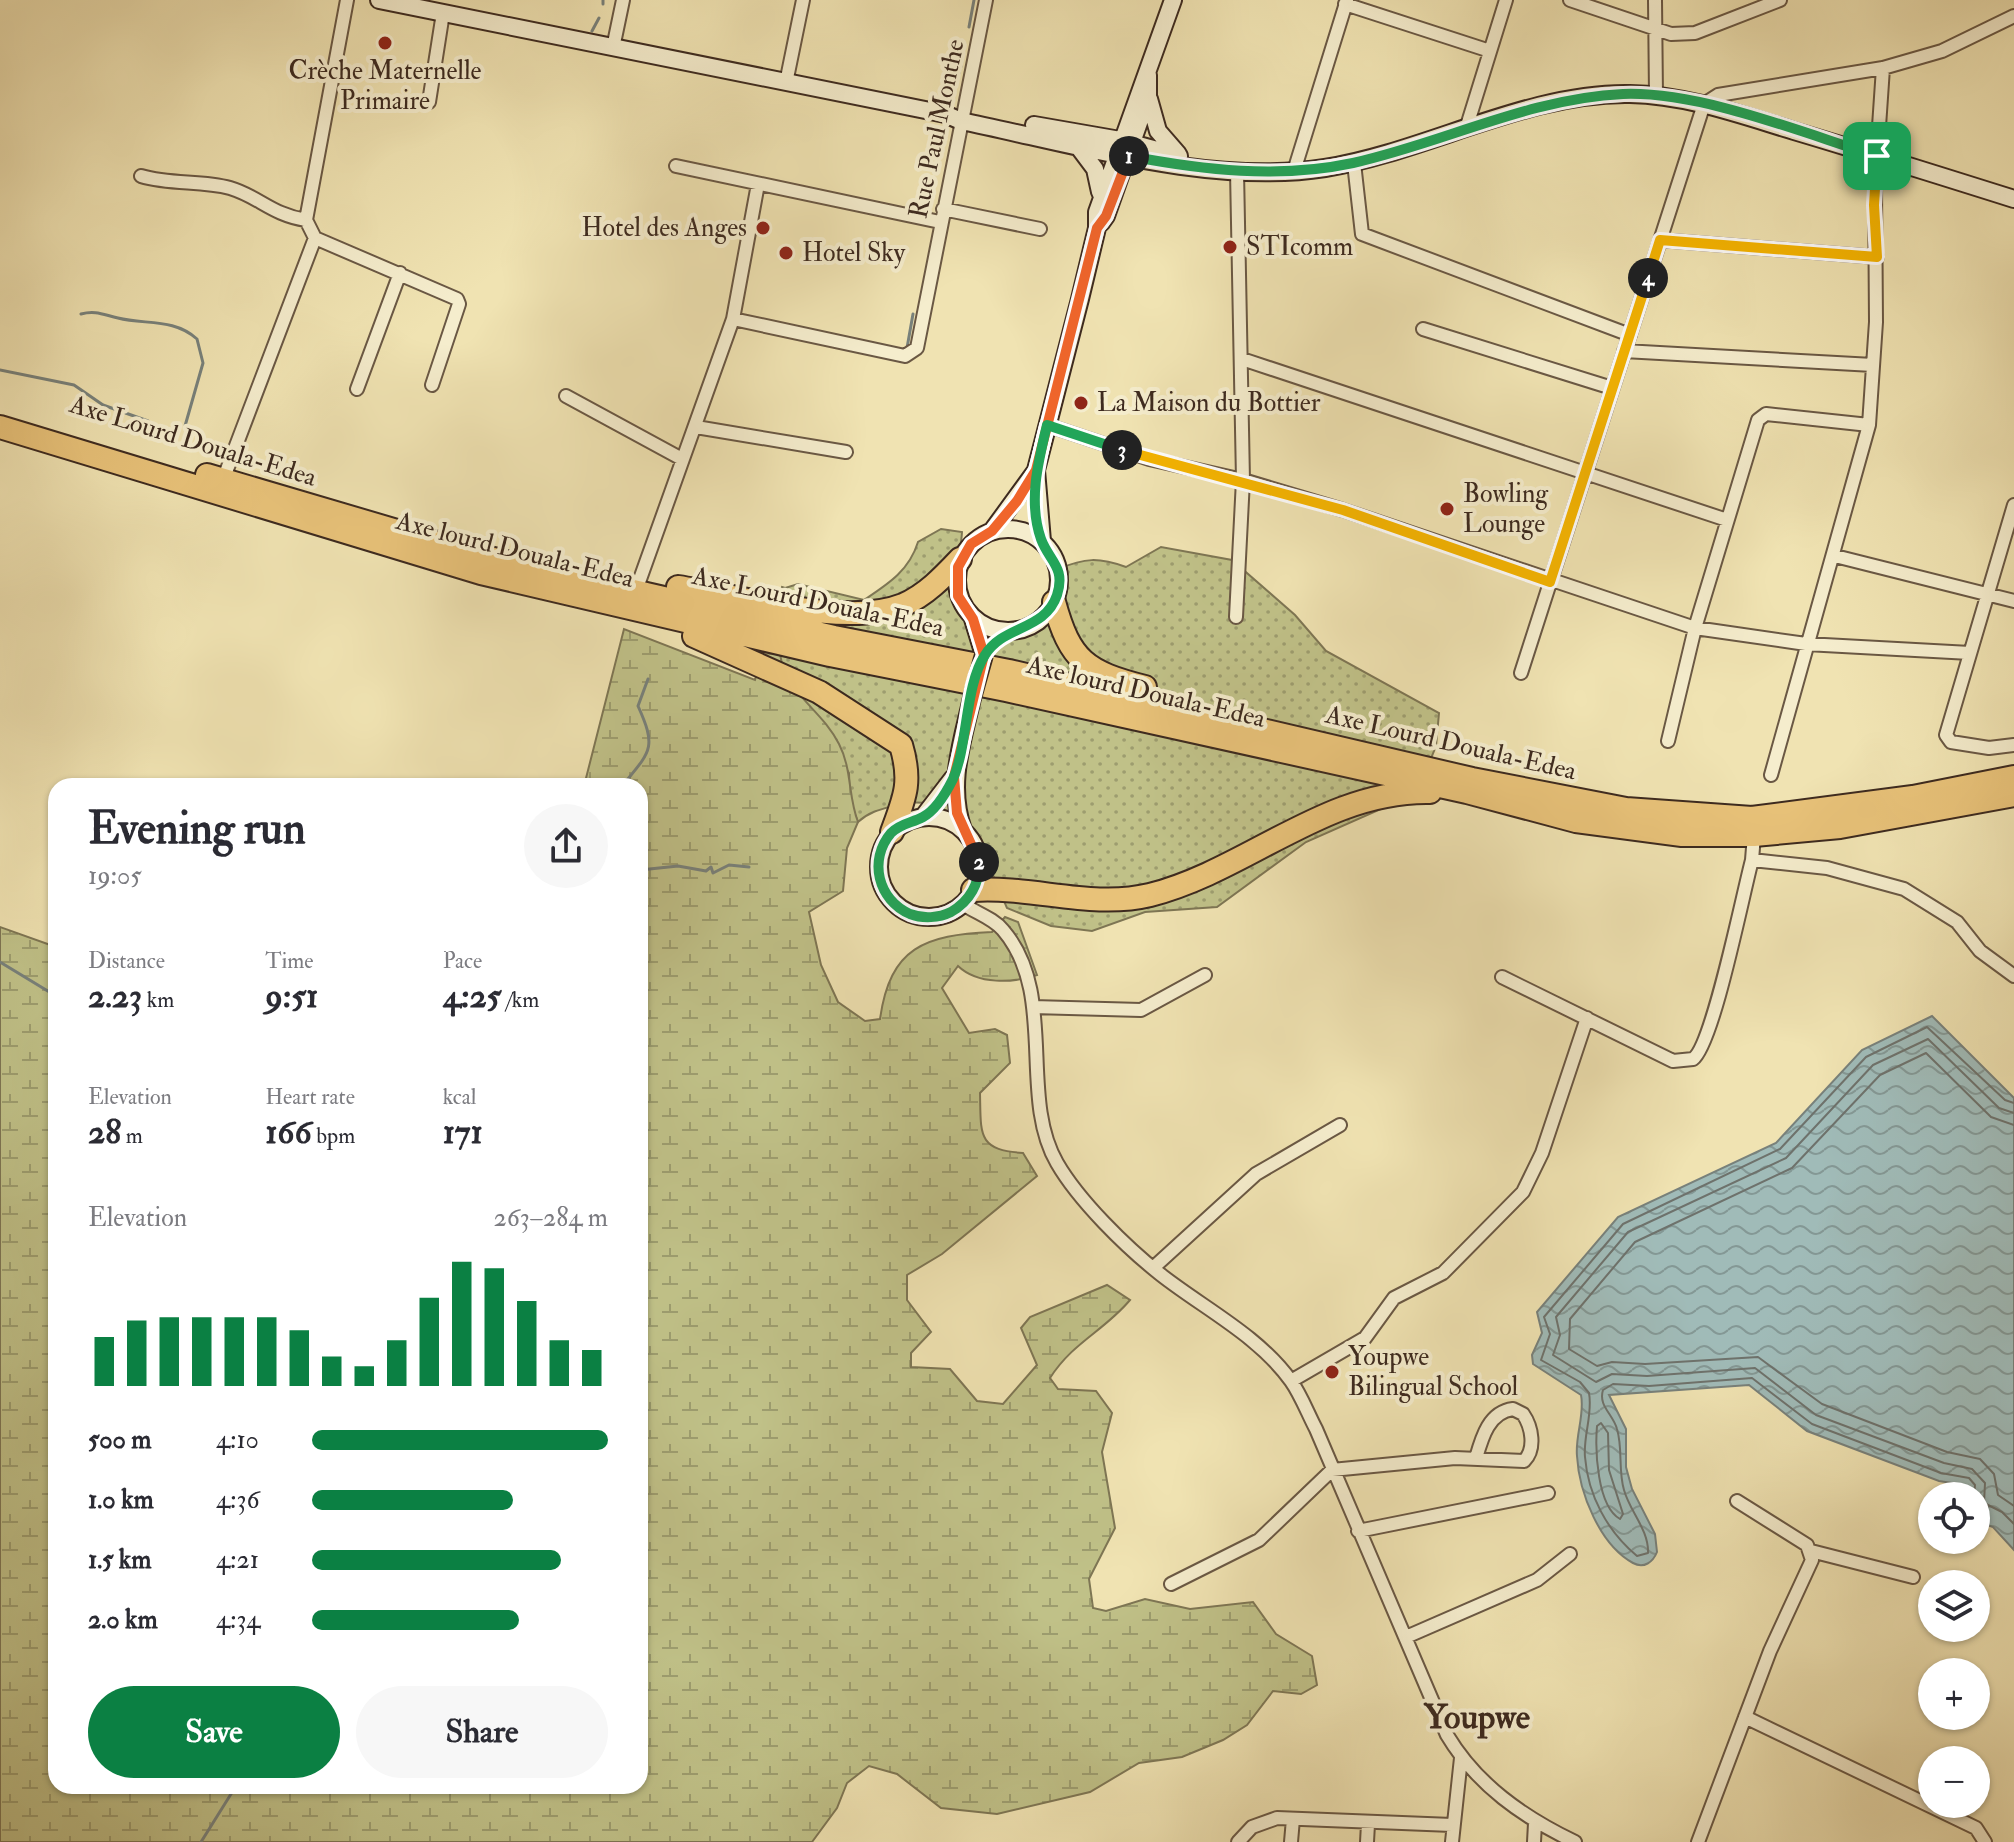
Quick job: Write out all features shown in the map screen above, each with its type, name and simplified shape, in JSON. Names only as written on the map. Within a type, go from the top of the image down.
[{"type":"highway","name":"Axe Lourd Douala-Edea","points":[[0,411],[593,591],[1353,748],[1575,801],[1684,816],[1752,818],[1834,810],[2014,777]]},
{"type":"highway","name":"Axe lourd Douala-Edea","points":[[0,427],[386,547],[593,591],[830,655],[1006,690],[1467,792],[1576,821],[1682,835],[1754,835],[1840,827],[2014,795]]},
{"type":"highway","points":[[593,591],[639,582],[841,614],[869,613],[916,599],[960,559]]},
{"type":"highway","points":[[593,591],[716,643],[819,692],[884,731],[901,745],[909,769],[908,789],[892,832]]},
{"type":"highway","points":[[1054,602],[1073,654],[1093,670],[1118,680],[1248,712],[1353,748]]},
{"type":"highway","points":[[968,897],[1002,889],[1086,899],[1147,896],[1213,871],[1324,814],[1354,803],[1419,791],[1467,792]]},
{"type":"main road","points":[[379,0],[426,4],[443,13],[945,114],[1179,156],[1197,165]]},
{"type":"main road","points":[[1173,0],[1148,75],[1148,97],[1158,131],[1179,156]]},
{"type":"main road","points":[[1097,228],[1106,216],[1139,86],[1148,75]]},
{"type":"main road","points":[[962,117],[1077,145],[1124,148],[1181,166],[1197,165],[1237,171],[1294,171],[1354,163],[1576,99],[1615,94],[1656,95],[1704,104],[2014,199]]},
{"type":"main road","points":[[1100,200],[1148,97]]},
{"type":"main road","points":[[973,619],[986,627],[1011,631],[1029,627],[1044,616],[1054,602],[1058,569],[1042,541],[1036,470],[1097,228],[1100,200],[1095,169],[1077,145]]},
{"type":"main road","points":[[963,830],[944,819],[923,817],[906,822],[892,832],[878,862],[879,879],[886,895],[898,908],[914,916],[932,917],[949,913],[968,897],[979,865],[957,813],[954,777],[984,655],[973,619],[958,596],[956,582],[960,559],[971,544],[992,531],[1036,470]]},
{"type":"main road","points":[[992,531],[1027,532],[1042,541]]},
{"type":"main road","points":[[984,655],[1011,631]]},
{"type":"main road","points":[[923,817],[954,777]]},
{"type":"street","points":[[347,0],[306,220],[315,238],[457,299],[459,304],[432,385]]},
{"type":"street","points":[[613,48],[623,0]]},
{"type":"street","points":[[786,83],[803,0]]},
{"type":"street","name":"Rue Paul Monthe","points":[[733,319],[905,356],[917,348],[986,0]]},
{"type":"street","points":[[1466,129],[1506,0]]},
{"type":"street","points":[[1570,0],[1671,34],[1695,33],[1780,0]]},
{"type":"street","points":[[1655,0],[1656,95]]},
{"type":"street","points":[[1294,171],[1346,2],[1490,51]]},
{"type":"street","points":[[429,102],[443,13]]},
{"type":"street","points":[[1521,673],[1704,104],[1718,95],[1883,68],[1942,51],[2014,16]]},
{"type":"street","points":[[1771,775],[1806,644],[1835,556],[1869,425],[1877,257],[1874,205],[1883,68]]},
{"type":"street","points":[[1354,163],[1362,234],[1630,335]]},
{"type":"street","points":[[676,166],[758,184],[942,216],[1040,229]]},
{"type":"street","points":[[1236,617],[1243,480],[1237,171]]},
{"type":"street","points":[[141,176],[165,183],[227,187],[272,211],[306,220]]},
{"type":"street","points":[[639,582],[733,319],[758,184]]},
{"type":"street","points":[[223,480],[315,238]]},
{"type":"street","points":[[1660,240],[1877,257]]},
{"type":"street","points":[[357,389],[400,273]]},
{"type":"street","points":[[1423,329],[1612,388]]},
{"type":"street","points":[[1624,351],[1873,365]]},
{"type":"street","points":[[1242,359],[1727,520]]},
{"type":"street","points":[[566,396],[682,459]]},
{"type":"street","points":[[1668,741],[1695,628],[1751,434],[1762,415],[1869,425]]},
{"type":"street","points":[[1047,425],[1149,459],[1243,480],[1343,510],[1550,582],[1695,628],[1806,644],[1970,653]]},
{"type":"street","points":[[696,427],[846,452]]},
{"type":"street","points":[[2014,505],[1948,739],[1989,748],[2014,745]]},
{"type":"street","points":[[1835,556],[2014,601]]},
{"type":"street","points":[[1502,977],[1673,1061],[1686,1062],[1700,1054],[1752,860],[1754,835]]},
{"type":"street","points":[[1752,860],[1827,868],[1904,889],[1957,922],[1980,951],[2014,976]]},
{"type":"street","points":[[968,897],[1010,940],[1033,1007],[1043,1120],[1056,1163],[1090,1205],[1153,1268],[1260,1348],[1291,1381],[1447,1735],[1461,1758],[1535,1823],[1575,1842]]},
{"type":"street","points":[[1033,1007],[1141,1010],[1205,975]]},
{"type":"street","points":[[1291,1381],[1365,1338],[1394,1298],[1443,1273],[1523,1192],[1542,1153],[1587,1018]]},
{"type":"street","points":[[1153,1268],[1256,1174],[1340,1125]]},
{"type":"street","points":[[1171,1584],[1259,1540],[1332,1470],[1476,1458],[1517,1463],[1529,1457],[1530,1432],[1523,1414],[1513,1409],[1496,1416],[1485,1432],[1476,1458]]},
{"type":"street","points":[[1358,1531],[1548,1493]]},
{"type":"street","points":[[1698,1842],[1770,1651],[1812,1560],[1807,1545],[1737,1501]]},
{"type":"street","points":[[1811,1551],[1913,1577]]},
{"type":"street","points":[[1406,1637],[1537,1580],[1570,1554]]},
{"type":"street","points":[[1745,1717],[1976,1828],[1985,1842]]},
{"type":"street","points":[[1452,1842],[1461,1758]]},
{"type":"street","points":[[1238,1842],[1263,1822],[1293,1819],[1452,1825]]},
{"type":"street","points":[[1291,1842],[1293,1819]]},
{"type":"street","points":[[1534,1842],[1535,1823]]},
{"type":"street","points":[[1367,1842],[1368,1824]]},
{"type":"green space","points":[[941,529],[962,532],[957,587],[968,614],[982,626],[999,631],[1017,630],[1034,622],[1048,609],[1056,592],[1058,569],[1076,563],[1099,560],[1126,567],[1161,547],[1232,560],[1295,615],[1326,651],[1439,713],[1436,746],[1417,793],[1306,842],[1217,907],[1145,912],[1092,931],[1051,926],[1007,908],[981,850],[956,817],[940,807],[920,803],[897,805],[881,809],[858,822],[850,801],[849,773],[780,661],[779,634],[785,588],[798,584],[864,600],[903,569],[918,542]]},
{"type":"green space","points":[[782,587],[785,588],[779,646],[784,669],[789,680],[828,726],[839,744],[858,822],[847,848],[843,891],[809,912],[821,965],[838,1002],[865,1021],[880,1019],[892,975],[915,950],[948,937],[992,932],[1005,917],[1018,922],[1037,975],[996,981],[975,977],[958,966],[942,988],[969,1033],[995,1029],[1007,1035],[1010,1063],[980,1093],[982,1130],[989,1144],[1023,1153],[1037,1176],[942,1254],[907,1275],[907,1300],[931,1332],[911,1353],[911,1367],[950,1369],[977,1401],[1003,1404],[1037,1365],[1021,1328],[1030,1317],[1107,1285],[1130,1300],[1069,1355],[1050,1378],[1058,1389],[1096,1391],[1112,1413],[1102,1452],[1115,1528],[1089,1579],[1093,1608],[1106,1611],[1145,1599],[1190,1609],[1253,1602],[1276,1634],[1312,1656],[1317,1685],[1301,1694],[1273,1691],[1247,1725],[1223,1740],[1182,1757],[1139,1763],[1090,1792],[997,1814],[941,1808],[897,1774],[869,1766],[847,1783],[837,1808],[812,1842],[0,1842],[0,927],[48,944],[48,1794],[648,1794],[648,778],[586,778],[624,629],[755,680]]},
{"type":"water","points":[[1932,1016],[2014,1098],[2014,1550],[1990,1526],[1990,1482],[1939,1481],[1807,1431],[1749,1385],[1609,1395],[1626,1429],[1626,1467],[1632,1489],[1655,1534],[1657,1552],[1653,1559],[1648,1564],[1637,1565],[1621,1555],[1593,1517],[1579,1470],[1577,1448],[1581,1395],[1533,1364],[1532,1355],[1542,1333],[1537,1312],[1618,1217],[1776,1143],[1862,1050]]},
{"type":"waterway","points":[[969,27],[974,0]]},
{"type":"waterway","points":[[592,31],[599,18]]},
{"type":"waterway","points":[[950,104],[961,66]]},
{"type":"waterway","points":[[81,314],[96,313],[169,325],[197,339],[203,363],[185,426]]},
{"type":"waterway","points":[[907,348],[913,314]]},
{"type":"waterway","points":[[0,370],[74,385],[103,405],[148,421]]},
{"type":"waterway","points":[[628,778],[648,749],[648,731],[638,706],[648,679]]},
{"type":"waterway","points":[[648,869],[678,866],[706,871],[711,867],[713,873],[729,865],[749,867]]},
{"type":"waterway","points":[[0,962],[48,991]]},
{"type":"waterway","points":[[201,1842],[231,1794]]},
{"type":"place","name":"Crèche Maternelle Primaire","points":[[385,43]]},
{"type":"place","name":"Hotel des Anges","points":[[763,228]]},
{"type":"place","name":"STIcomm","points":[[1230,247]]},
{"type":"place","name":"Hotel Sky","points":[[786,253]]},
{"type":"place","name":"La Maison du Bottier","points":[[1081,403]]},
{"type":"place","name":"Bowling Lounge","points":[[1447,509]]},
{"type":"place","name":"Youpwe Bilingual School","points":[[1332,1372]]},
{"type":"district","name":"Youpwe","points":[[1477,1717]]},
{"type":"route","points":[[1877,156],[1704,104],[1656,95],[1628,94],[1601,95],[1551,104],[1354,163],[1323,168],[1237,171],[1197,165],[1181,166],[1128,155],[1106,216],[1097,228],[1080,299],[1047,425],[1036,470],[1017,501],[992,531],[971,544],[958,567],[958,596],[973,619],[984,655],[954,777],[957,813],[963,830],[977,852],[978,878],[963,904],[949,913],[932,917],[914,916],[898,908],[886,895],[879,879],[878,862],[883,846],[892,832],[906,822],[923,817],[934,807],[954,777],[972,698],[984,655],[1011,631],[1029,627],[1044,616],[1058,591],[1058,569],[1042,541],[1036,506],[1036,470],[1047,425],[1149,459],[1243,480],[1343,510],[1550,582],[1660,240],[1877,257],[1874,205],[1877,156]]}]
